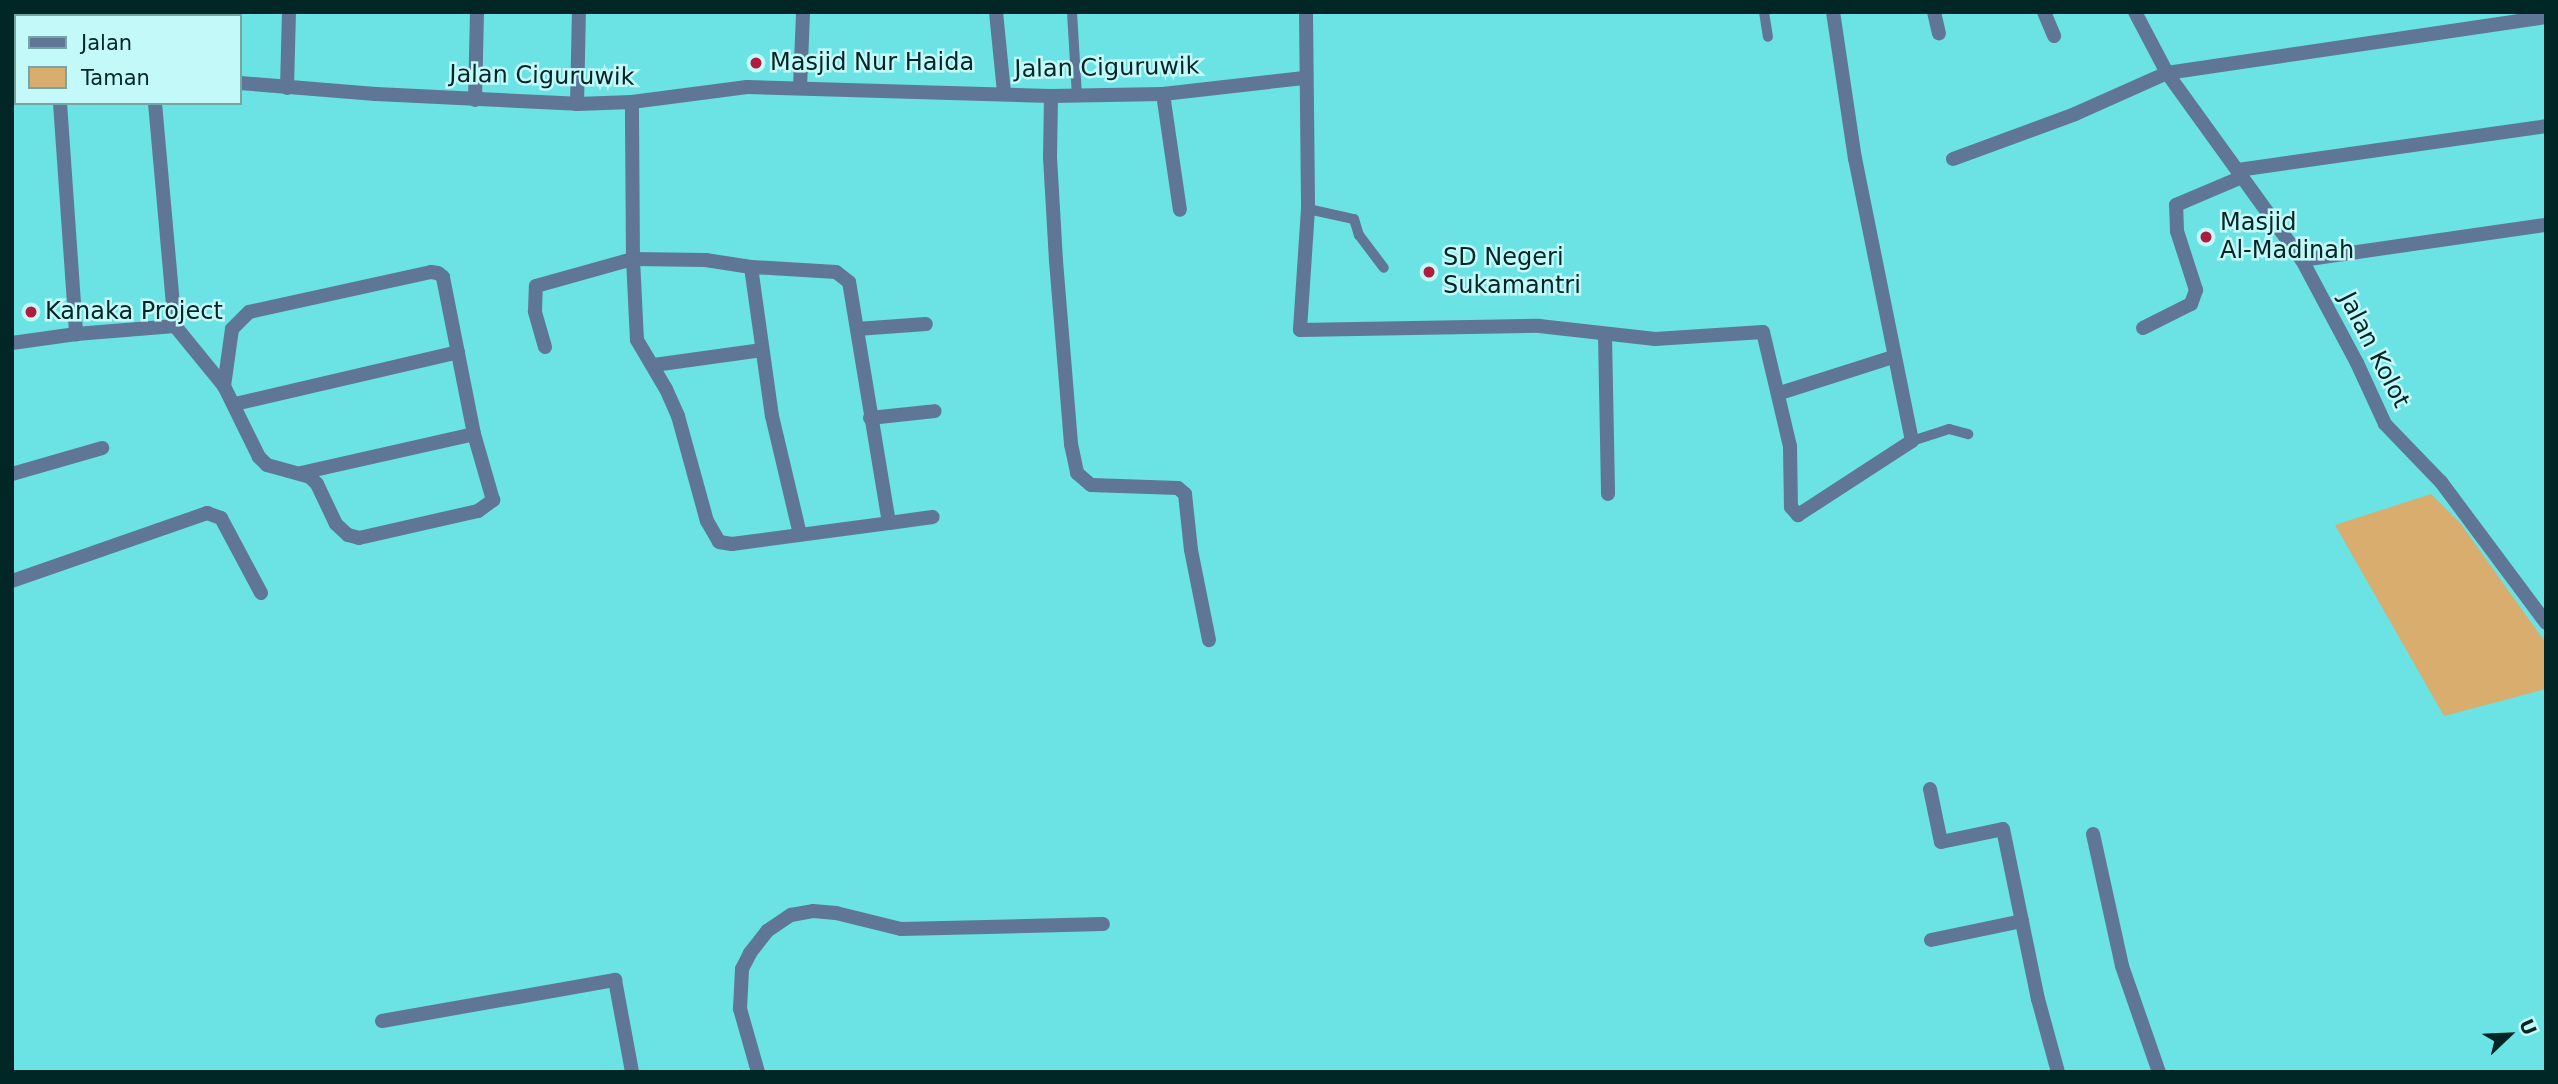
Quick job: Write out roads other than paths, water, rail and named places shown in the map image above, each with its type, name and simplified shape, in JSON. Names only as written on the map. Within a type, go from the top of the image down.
[{"type":"street","points":[[287,88],[289,12]]},
{"type":"street","points":[[475,100],[477,12]]},
{"type":"street","points":[[576,104],[579,12]]},
{"type":"street","points":[[800,88],[803,12]]},
{"type":"street","points":[[996,12],[1004,92]]},
{"type":"street","points":[[1306,12],[1304,78],[1308,209],[1300,330],[1539,326],[1655,339],[1763,332],[1780,393],[1790,446],[1791,507],[1795,514],[1802,514],[1912,441],[1855,159],[1833,12]]},
{"type":"street","points":[[1934,12],[1939,33]]},
{"type":"street","points":[[2044,12],[2054,36]]},
{"type":"street","name":"Jalan Kolot","points":[[2135,12],[2167,73],[2301,260],[2357,363],[2385,424],[2441,482],[2546,623]]},
{"type":"street","points":[[1953,159],[2075,114],[2167,73],[2546,17]]},
{"type":"street","name":"Jalan Ciguruwik","points":[[242,83],[475,100],[576,104],[632,102],[747,88],[1004,92],[1051,96],[1163,94],[1304,78]]},
{"type":"street","points":[[1163,94],[1180,210]]},
{"type":"street","points":[[1051,96],[1050,157],[1056,261],[1071,444],[1077,473],[1091,485],[1183,491],[1191,550],[1209,640]]},
{"type":"street","points":[[632,102],[633,259],[637,340],[653,365],[678,416],[707,521],[719,542],[732,544],[933,517]]},
{"type":"street","points":[[61,105],[76,334]]},
{"type":"street","points":[[155,105],[175,326],[224,386],[259,457],[267,465],[301,472],[474,434]]},
{"type":"street","points":[[2143,328],[2191,304],[2196,290],[2177,231],[2176,205],[2240,173],[2546,126]]},
{"type":"street","points":[[2301,260],[2546,225]]},
{"type":"street","points":[[545,347],[535,311],[536,286],[633,259],[706,260],[751,267],[836,272],[845,275],[849,282],[858,329],[870,418],[889,523]]},
{"type":"street","points":[[751,267],[772,416],[800,534]]},
{"type":"street","points":[[224,386],[232,329],[249,312],[431,272],[443,277],[474,434],[494,495],[491,504],[478,511],[370,537],[359,537],[341,530],[317,484],[301,472]]},
{"type":"street","points":[[858,329],[926,324]]},
{"type":"street","points":[[12,343],[76,334],[175,326]]},
{"type":"street","points":[[1605,335],[1608,494]]},
{"type":"street","points":[[653,365],[762,350]]},
{"type":"street","points":[[235,404],[458,352]]},
{"type":"street","points":[[1780,393],[1893,357]]},
{"type":"street","points":[[870,418],[935,411]]},
{"type":"street","points":[[12,474],[102,449]]},
{"type":"street","points":[[12,581],[207,513],[221,518],[261,593]]},
{"type":"street","points":[[1930,789],[1941,842],[2003,829],[2058,1072]]},
{"type":"street","points":[[2093,834],[2122,966],[2159,1072]]},
{"type":"street","points":[[758,1072],[740,1009],[742,970],[750,953],[767,931],[791,915],[813,911],[836,913],[901,929],[1103,924]]},
{"type":"street","points":[[1931,940],[2022,921]]},
{"type":"street","points":[[382,1021],[615,980],[632,1072]]},
{"type":"lane","points":[[1072,12],[1077,96]]},
{"type":"lane","points":[[1764,12],[1768,37]]},
{"type":"lane","points":[[1308,209],[1354,219],[1359,235],[1384,268]]},
{"type":"lane","points":[[1912,441],[1950,429],[1968,435]]},
{"type":"place","name":"Masjid Nur Haida","points":[[756,63]]},
{"type":"place","name":"Masjid Al-Madinah","points":[[2206,237]]},
{"type":"place","name":"SD Negeri Sukamantri","points":[[1429,272]]},
{"type":"place","name":"Kanaka Project","points":[[31,312]]}]
